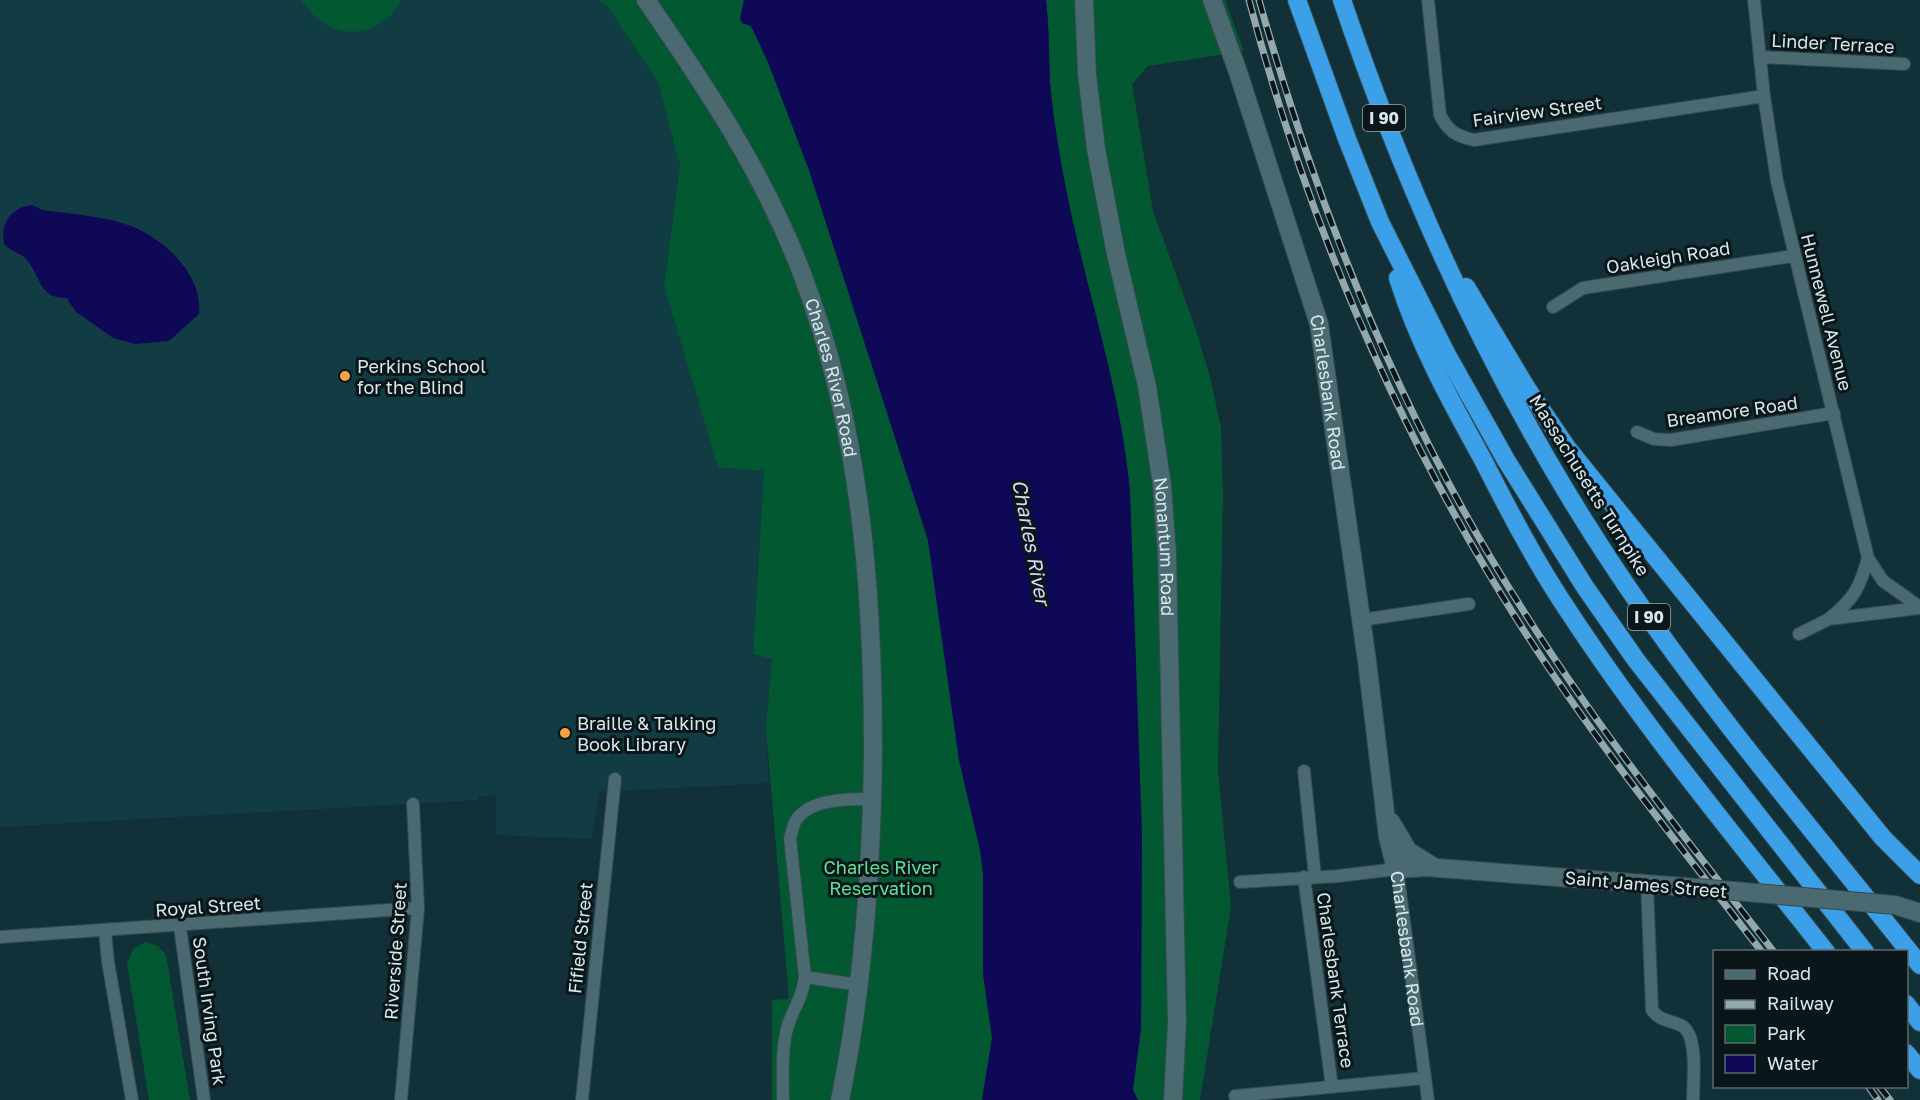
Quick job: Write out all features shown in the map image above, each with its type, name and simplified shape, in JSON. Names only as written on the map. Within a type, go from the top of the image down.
[{"type":"highway","name":"I 90","points":[[1297,0],[1339,120],[1380,222],[1476,408],[1531,503],[1585,587],[1654,684],[1864,950]]},
{"type":"highway","name":"Massachusetts Turnpike","points":[[1342,0],[1383,114],[1433,235],[1510,396],[1555,474],[1619,575],[1708,696],[1920,965]]},
{"type":"highway","points":[[1380,222],[1411,320],[1466,430],[1540,567],[1643,718],[1825,950]]},
{"type":"highway","points":[[1433,235],[1494,330],[1526,387],[1568,449],[1883,838],[1920,875]]},
{"type":"highway","points":[[1908,1007],[1920,1022]]},
{"type":"highway","points":[[1908,1055],[1920,1070]]},
{"type":"street","name":"Charles River Road","points":[[646,0],[723,113],[756,171],[801,272],[825,344],[850,443],[860,505],[871,657],[872,799],[867,920],[860,985],[840,1100]]},
{"type":"street","name":"Nonantum Road","points":[[1084,0],[1087,74],[1096,150],[1113,242],[1147,386],[1165,518],[1177,1023],[1173,1100]]},
{"type":"street","name":"Charlesbank Road","points":[[1212,0],[1238,72],[1320,324],[1390,850],[1397,869],[1428,1100]]},
{"type":"street","name":"Fairview Street","points":[[1428,0],[1440,115],[1447,128],[1460,137],[1474,140],[1764,96]]},
{"type":"street","name":"Hunnewell Avenue","points":[[1754,0],[1764,96],[1777,181],[1868,558],[1883,581],[1920,608]]},
{"type":"street","name":"Linder Terrace","points":[[1761,57],[1904,64]]},
{"type":"street","name":"Oakleigh Road","points":[[1552,307],[1583,288],[1794,256]]},
{"type":"street","name":"Breamore Road","points":[[1637,432],[1654,439],[1671,440],[1834,414]]},
{"type":"street","points":[[1799,634],[1829,619],[1850,602],[1861,582],[1868,558]]},
{"type":"street","points":[[1361,620],[1469,604]]},
{"type":"street","points":[[1829,619],[1920,608]]},
{"type":"street","name":"Charlesbank Terrace","points":[[1304,771],[1310,877],[1332,1087]]},
{"type":"street","name":"Fifield Street","points":[[582,1100],[615,779]]},
{"type":"street","points":[[783,1100],[784,1046],[789,1024],[804,991],[805,977],[790,861],[790,838],[796,820],[809,809],[846,799],[872,799]]},
{"type":"street","name":"Charlesbank Road","points":[[1385,799],[1392,826],[1403,845],[1422,862],[1440,868]]},
{"type":"street","name":"Riverside Street","points":[[401,1100],[418,908],[413,804]]},
{"type":"street","name":"Saint James Street","points":[[1397,869],[1440,868],[1920,907]]},
{"type":"street","points":[[1240,882],[1397,869]]},
{"type":"street","points":[[1647,884],[1652,1010],[1656,1017],[1682,1025],[1689,1030],[1693,1045],[1693,1100]]},
{"type":"street","name":"Saint James Street","points":[[1895,905],[1920,913]]},
{"type":"street","name":"Royal Street","points":[[0,938],[180,927],[418,908]]},
{"type":"street","name":"South Irving Park","points":[[180,927],[204,1100]]},
{"type":"street","points":[[105,931],[108,962],[132,1100]]},
{"type":"street","points":[[805,977],[860,985]]},
{"type":"street","points":[[1235,1096],[1425,1078]]},
{"type":"shaded area","name":"Perkins School for the Blind","points":[[0,0],[599,0],[607,6],[658,82],[680,166],[664,286],[718,466],[764,471],[753,654],[772,659],[766,728],[769,783],[599,792],[592,839],[496,835],[496,795],[478,797],[478,800],[0,827]]},
{"type":"green space","points":[[301,0],[401,0],[385,20],[364,30],[352,32],[328,26],[315,16]]},
{"type":"green space","name":"Charles River Reservation","points":[[599,0],[744,0],[742,23],[751,26],[768,62],[809,170],[928,540],[959,760],[980,850],[983,874],[983,973],[992,1038],[982,1100],[772,1100],[772,1000],[789,999],[766,728],[772,659],[753,654],[764,471],[718,467],[664,286],[680,166],[658,82],[607,6]]},
{"type":"green space","points":[[1046,0],[1225,0],[1244,51],[1148,66],[1132,84],[1153,211],[1195,327],[1210,377],[1221,428],[1223,494],[1218,770],[1231,907],[1200,1100],[1138,1100],[1133,1090],[1141,1028],[1142,837],[1130,492],[1119,416],[1059,153],[1050,82]]},
{"type":"green space","points":[[146,942],[158,946],[166,955],[190,1100],[149,1100],[127,963],[133,949]]},
{"type":"water","name":"Charles River","points":[[744,0],[1046,0],[1050,82],[1059,153],[1119,416],[1130,492],[1142,837],[1141,1028],[1133,1090],[1138,1100],[982,1100],[992,1038],[983,973],[983,874],[980,850],[959,760],[928,540],[809,170],[768,62],[751,26],[742,23],[740,18]]},
{"type":"water","points":[[32,205],[43,210],[92,216],[117,222],[150,235],[182,263],[190,275],[199,300],[199,314],[169,341],[135,344],[113,338],[75,311],[67,298],[51,295],[46,291],[27,260],[4,244],[4,228],[9,217],[19,209]]},
{"type":"railway","points":[[1249,0],[1272,82],[1328,244],[1396,401],[1435,478],[1476,553],[1549,668],[1638,792],[1760,950]]},
{"type":"railway","points":[[1259,0],[1308,159],[1337,237],[1401,389],[1438,463],[1521,607],[1580,696],[1643,783],[1772,950]]},
{"type":"railway","points":[[1869,1088],[1878,1100]]},
{"type":"railway","points":[[1881,1088],[1890,1100]]},
{"type":"place","name":"Perkins School for the Blind","points":[[345,376]]},
{"type":"place","name":"Braille & Talking Book Library","points":[[565,733]]}]
